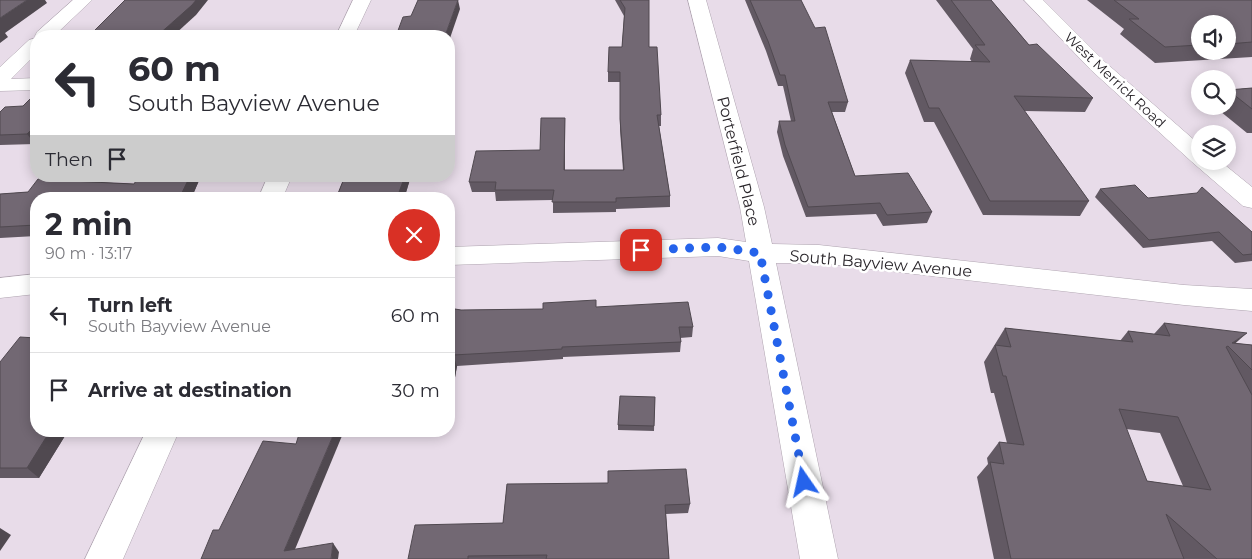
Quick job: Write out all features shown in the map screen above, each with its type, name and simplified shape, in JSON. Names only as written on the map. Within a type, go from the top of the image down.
[{"type":"street","points":[[50,30],[83,0]]},
{"type":"street","points":[[348,30],[362,0]]},
{"type":"street","name":"Porterfield Place","points":[[697,0],[752,207],[819,559]]},
{"type":"street","name":"West Merrick Road","points":[[1033,0],[1098,66],[1191,149]]},
{"type":"street","points":[[0,78],[30,50]]},
{"type":"street","points":[[0,85],[30,84]]},
{"type":"street","points":[[1216,170],[1252,200]]},
{"type":"street","name":"South Bayview Avenue","points":[[455,256],[718,247],[760,253],[819,254],[1175,294],[1252,300]]},
{"type":"street","points":[[0,288],[30,285]]},
{"type":"street","points":[[104,559],[160,437]]},
{"type":"building","points":[[0,0],[27,0],[0,18]]},
{"type":"building","points":[[125,0],[196,0],[164,30],[95,30]]},
{"type":"building","points":[[418,0],[458,0],[447,30],[398,30],[403,17],[411,16]]},
{"type":"building","points":[[620,0],[649,0],[649,47],[657,47],[661,115],[657,115],[670,196],[616,198],[616,202],[552,202],[554,190],[495,190],[496,182],[469,182],[476,151],[540,150],[541,118],[565,118],[564,170],[624,170],[620,119],[620,72],[608,72],[609,47],[622,47],[625,8]]},
{"type":"building","points":[[750,0],[801,0],[815,28],[825,27],[848,102],[828,102],[855,176],[908,173],[932,212],[887,215],[880,203],[808,207],[785,145],[779,121],[795,121],[785,75],[780,75]]},
{"type":"building","points":[[951,0],[991,0],[1029,45],[1037,44],[1093,98],[1014,96],[1089,201],[990,201],[939,108],[929,108],[910,60],[990,62],[975,45],[985,45]]},
{"type":"building","points":[[1114,0],[1252,0],[1252,42],[1236,43],[1236,15],[1191,15],[1191,46],[1165,47],[1129,19],[1139,19]]},
{"type":"building","points":[[1252,88],[1252,109],[1236,96],[1236,89]]},
{"type":"building","points":[[30,99],[30,131],[27,134],[0,135],[0,112],[5,107],[23,106]]},
{"type":"building","points":[[36,182],[134,184],[135,182],[187,182],[182,192],[30,192],[30,225],[0,227],[0,194],[28,192]]},
{"type":"building","points":[[343,182],[403,182],[399,192],[339,192]]},
{"type":"building","points":[[1135,185],[1148,198],[1197,193],[1202,187],[1252,232],[1252,254],[1243,255],[1219,232],[1149,240],[1100,189]]},
{"type":"building","points":[[596,300],[596,307],[688,302],[693,327],[679,327],[681,342],[562,347],[562,349],[455,355],[455,309],[543,309],[543,303]]},
{"type":"building","points":[[1164,323],[1247,333],[1232,343],[1252,345],[1252,370],[1228,346],[1226,347],[1252,395],[1252,559],[1217,559],[1166,514],[1184,559],[1011,559],[990,462],[1004,464],[999,442],[1024,445],[1006,376],[1003,376],[995,345],[1011,347],[1005,328],[1133,342],[1128,331],[1170,336]],"holes":[[[1119,409],[1178,417],[1211,490],[1147,481]]]},
{"type":"building","points":[[20,337],[30,338],[30,437],[46,437],[27,468],[0,468],[0,362]]},
{"type":"building","points":[[620,396],[655,397],[654,426],[618,425]]},
{"type":"building","points":[[298,437],[332,437],[284,551],[333,543],[331,559],[201,559],[213,530],[219,530],[263,441],[296,444]]},
{"type":"building","points":[[686,469],[690,504],[665,505],[669,559],[546,559],[547,555],[468,556],[468,559],[408,559],[415,525],[503,523],[507,484],[608,483],[608,471]]},
{"type":"route","points":[[641,250],[718,247],[760,253],[804,482]]}]
